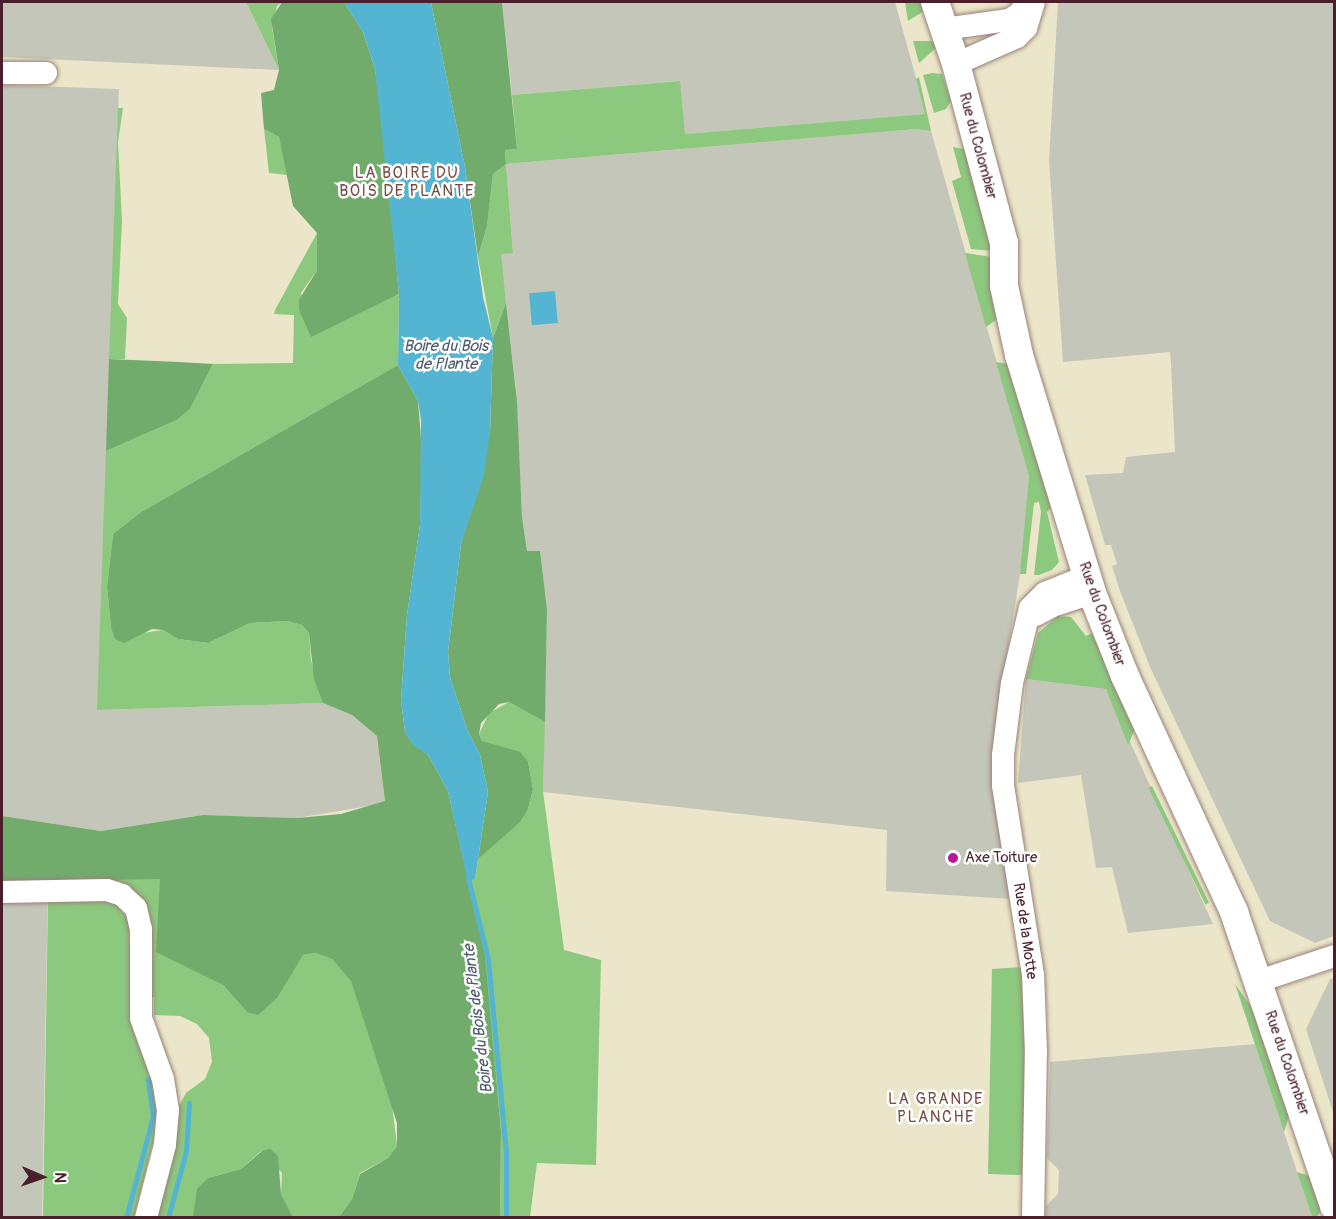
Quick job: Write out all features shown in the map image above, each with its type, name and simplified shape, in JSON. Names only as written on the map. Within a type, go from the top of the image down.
[{"type":"main road","name":"Rue du Colombier","points":[[935,2],[956,64],[1004,243],[1004,286],[1019,355],[1090,585],[1125,676],[1225,891],[1260,981],[1335,1206]]},
{"type":"street","points":[[944,29],[1009,20],[1020,13],[1026,2]]},
{"type":"street","points":[[956,64],[1017,37],[1026,28],[1034,2]]},
{"type":"street","points":[[2,73],[46,73]]},
{"type":"street","name":"Rue de la Motte","points":[[1034,1218],[1036,1052],[1033,975],[1003,773],[1006,725],[1030,608],[1036,598],[1090,585]]},
{"type":"street","points":[[2,892],[107,890],[122,895],[136,909],[141,929],[141,1018],[164,1079],[168,1110],[165,1144],[146,1218]]},
{"type":"street","points":[[1260,981],[1335,957]]},
{"type":"shaded area","points":[[2,2],[246,2],[279,70],[2,57]]},
{"type":"shaded area","points":[[502,2],[895,2],[926,114],[685,134],[679,81],[512,95]]},
{"type":"shaded area","points":[[1058,2],[1334,2],[1334,936],[1315,943],[1270,921],[1150,667],[1120,591],[1112,566],[1117,564],[1111,545],[1105,545],[1085,475],[1123,473],[1126,457],[1175,452],[1171,364],[1170,352],[1063,362],[1049,161]]},
{"type":"shaded area","points":[[2,85],[119,89],[98,710],[323,703],[352,715],[377,736],[385,801],[381,804],[297,818],[203,815],[101,831],[2,816]]},
{"type":"shaded area","points":[[916,129],[931,131],[1029,476],[1024,550],[1005,666],[1011,899],[886,891],[887,830],[543,792],[547,609],[540,552],[527,551],[522,517],[516,388],[500,254],[513,252],[506,164]]},
{"type":"shaded area","points":[[1026,679],[1106,689],[1213,924],[1128,933],[1112,867],[1096,868],[1081,775],[1018,783]]},
{"type":"shaded area","points":[[2,880],[48,881],[42,1217],[2,1216]]},
{"type":"shaded area","points":[[1334,978],[1334,1115],[1306,1029],[1330,979]]},
{"type":"shaded area","points":[[1255,1044],[1312,1217],[1045,1218],[1046,1206],[1058,1194],[1059,1170],[1047,1158],[1050,1062]]},
{"type":"green space","points":[[246,2],[282,2],[277,6],[272,28],[279,70]]},
{"type":"green space","points":[[282,2],[344,2],[363,32],[375,69],[382,114],[399,294],[311,337],[299,310],[299,300],[317,270],[317,233],[293,206],[279,137],[264,129],[261,93],[274,90],[279,70],[271,19]]},
{"type":"green space","points":[[431,2],[502,2],[517,149],[505,150],[506,164],[493,174],[487,226],[478,257],[465,167]]},
{"type":"green space","points":[[905,2],[921,2],[924,11],[908,21]]},
{"type":"green space","points":[[913,41],[932,41],[936,48],[919,63]]},
{"type":"green space","points":[[942,74],[951,101],[946,109],[934,113],[923,75]]},
{"type":"green space","points":[[919,77],[931,131],[916,129],[506,164],[505,150],[517,149],[512,95],[680,81],[685,134],[925,114],[916,79]]},
{"type":"green space","points":[[118,108],[123,108],[118,142],[122,221],[118,304],[127,318],[125,359],[109,359]]},
{"type":"green space","points":[[264,129],[279,137],[288,175],[269,173]]},
{"type":"green space","points":[[953,147],[965,149],[992,251],[971,249],[952,181],[961,177]]},
{"type":"green space","points":[[506,164],[513,253],[501,254],[506,303],[493,338],[478,257],[487,226],[493,174]]},
{"type":"green space","points":[[317,233],[317,270],[301,293],[311,336],[399,294],[398,365],[141,512],[113,534],[107,587],[111,627],[142,633],[163,630],[178,639],[208,643],[250,623],[287,621],[302,625],[309,633],[311,660],[323,703],[97,710],[106,451],[177,420],[190,409],[213,364],[293,363],[294,315],[274,314]]},
{"type":"green space","points":[[965,253],[992,257],[997,319],[986,327]]},
{"type":"green space","points":[[506,303],[517,401],[522,517],[527,551],[540,551],[547,609],[545,722],[509,702],[499,704],[481,723],[479,734],[482,741],[520,752],[528,761],[533,789],[528,809],[520,822],[478,859],[488,792],[480,755],[467,729],[450,677],[448,652],[461,544],[490,432],[493,338]]},
{"type":"green space","points":[[109,359],[213,364],[190,409],[177,420],[106,451]]},
{"type":"green space","points":[[996,362],[1008,364],[1051,508],[1047,512],[1059,562],[1052,570],[1039,575],[1034,575],[1041,512],[1039,502],[1034,503],[1026,574],[1020,574],[1029,476]]},
{"type":"green space","points":[[398,365],[418,401],[422,451],[420,525],[407,615],[401,700],[405,732],[412,743],[428,755],[448,791],[485,956],[501,1131],[500,1217],[339,1217],[352,1199],[360,1174],[388,1158],[397,1146],[397,1123],[351,981],[332,959],[315,953],[303,955],[277,998],[258,1015],[247,1012],[223,985],[156,952],[160,879],[2,882],[2,816],[101,831],[203,815],[297,818],[341,814],[385,801],[377,736],[352,715],[323,703],[314,679],[309,633],[302,625],[287,621],[250,623],[208,643],[178,639],[163,630],[152,629],[124,643],[115,639],[111,627],[107,587],[113,534],[141,512]]},
{"type":"green space","points":[[1058,616],[1071,617],[1086,636],[1092,633],[1135,729],[1128,745],[1106,689],[1026,679],[1038,633]]},
{"type":"green space","points":[[509,702],[545,722],[543,791],[564,950],[601,960],[596,1165],[537,1163],[530,1217],[500,1217],[501,1131],[490,1016],[484,956],[468,883],[475,879],[478,859],[528,809],[533,789],[528,761],[520,753],[482,741],[479,734],[489,713]]},
{"type":"green space","points":[[1152,786],[1209,903],[1205,905],[1148,788]]},
{"type":"green space","points":[[160,878],[196,970],[223,985],[247,1012],[292,971],[303,955],[315,953],[332,959],[351,980],[392,1105],[397,1146],[388,1158],[360,1173],[352,1199],[339,1217],[293,1217],[281,1194],[282,1173],[261,1151],[241,1169],[208,1178],[193,1217],[156,1217],[174,1151],[179,1106],[186,1093],[205,1079],[212,1062],[209,1038],[197,1024],[180,1016],[154,1015],[154,997],[149,997],[150,916],[139,895],[110,879]]},
{"type":"green space","points":[[48,899],[114,902],[129,920],[133,1031],[158,1090],[157,1126],[134,1217],[43,1218]]},
{"type":"green space","points":[[1022,967],[1025,1077],[1022,1175],[988,1174],[992,969]]},
{"type":"green space","points":[[1235,984],[1254,1011],[1289,1116],[1284,1132]]},
{"type":"green space","points":[[270,1149],[278,1156],[281,1194],[293,1217],[193,1217],[197,1189],[208,1178],[241,1169],[262,1151]]},
{"type":"green space","points":[[1297,1172],[1310,1176],[1321,1209],[1317,1217],[1312,1217]]},
{"type":"water","name":"Boire du Bois de Plante","points":[[344,2],[431,2],[465,167],[483,297],[493,338],[490,432],[484,475],[461,544],[448,652],[450,677],[467,729],[480,755],[488,792],[475,879],[468,883],[448,791],[428,755],[412,744],[405,732],[401,700],[407,615],[420,525],[421,420],[418,401],[398,365],[399,294],[375,69],[363,32]]},
{"type":"water","points":[[555,291],[558,323],[532,325],[529,293]]},
{"type":"waterway","name":"Boire du Bois de Plante","points":[[468,878],[488,959],[506,1154],[506,1218]]},
{"type":"waterway","points":[[126,1218],[153,1116],[148,1079]]},
{"type":"waterway","points":[[168,1218],[186,1151],[189,1103]]},
{"type":"place","name":"Axe Toiture","points":[[953,858]]},
{"type":"district","name":"LA BOIRE DU BOIS DE PLANTE","points":[[407,182]]},
{"type":"district","name":"LA GRANDE PLANCHE","points":[[936,1108]]}]
